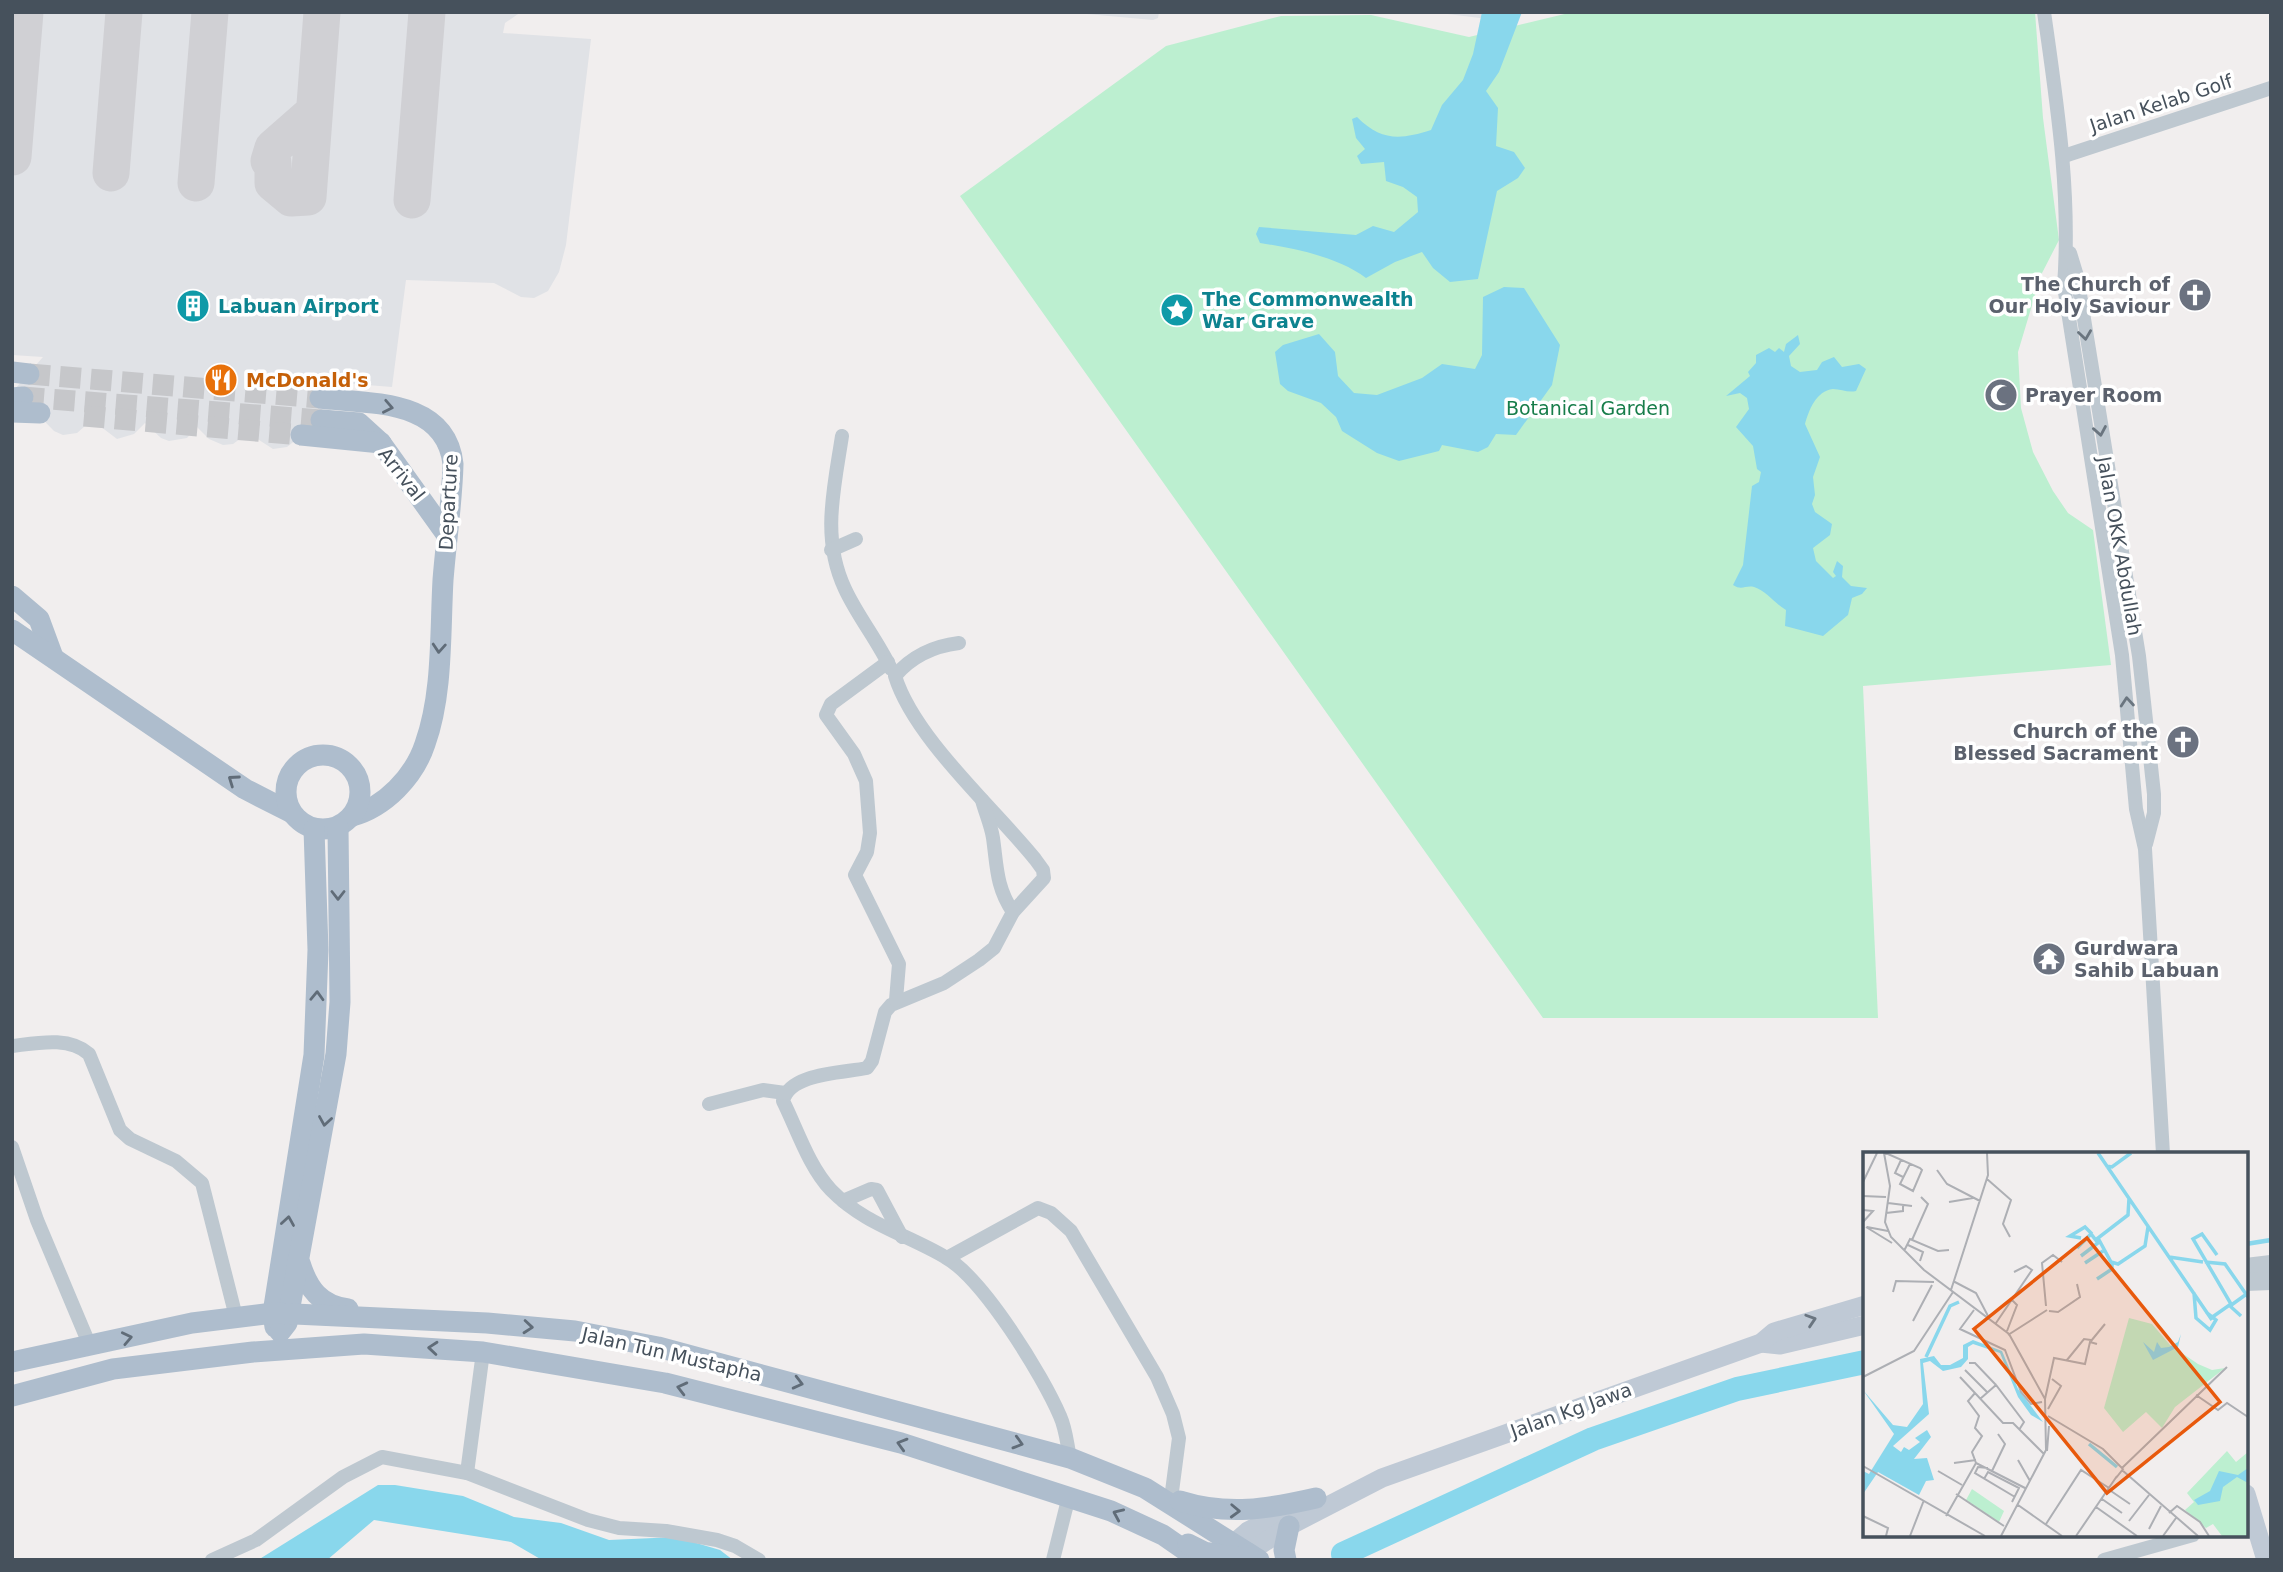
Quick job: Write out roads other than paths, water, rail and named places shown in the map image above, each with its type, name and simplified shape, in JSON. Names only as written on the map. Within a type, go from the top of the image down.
[{"type":"main road","name":"Departure","points":[[320,398],[418,413],[445,433],[451,446],[453,464],[434,703],[425,744],[414,768],[394,792],[365,813],[345,821]]},
{"type":"main road","points":[[16,403],[40,413]]},
{"type":"main road","points":[[321,420],[359,423],[381,443]]},
{"type":"main road","name":"Arrival","points":[[301,435],[381,443],[446,534]]},
{"type":"main road","points":[[12,596],[39,619],[53,657]]},
{"type":"main road","points":[[12,630],[253,793],[292,813],[314,829]]},
{"type":"main road","points":[[280,1319],[291,1255],[336,1054],[345,821],[361,792],[359,780],[343,760],[319,755],[306,758],[289,777],[287,802],[292,813]]},
{"type":"main road","points":[[314,829],[345,821]]},
{"type":"main road","points":[[192,1323],[263,1296],[291,1255],[314,1055],[318,950],[314,829]]},
{"type":"main road","points":[[291,1255],[307,1285],[325,1302],[348,1308],[407,1312],[434,1321]]},
{"type":"main road","name":"Jalan Kg Jawa","points":[[1245,1555],[1248,1531],[1316,1498],[1382,1479],[1761,1343],[1774,1332],[1863,1306]]},
{"type":"main road","points":[[12,1396],[280,1319],[364,1345]]},
{"type":"main road","name":"Jalan Tun Mustapha","points":[[12,1362],[192,1323],[280,1319],[434,1321],[575,1331],[658,1347],[1070,1458],[1145,1488],[1245,1555]]},
{"type":"main road","name":"Jalan Kg Jawa","points":[[1761,1343],[1780,1345],[1863,1325]]},
{"type":"main road","points":[[113,1369],[253,1352],[364,1345],[483,1352],[578,1366],[754,1405],[901,1443],[1111,1511],[1204,1552],[1245,1555]]},
{"type":"main road","name":"Jalan Kg Jawa","points":[[1245,1555],[1289,1526],[1382,1479]]},
{"type":"main road","points":[[1145,1488],[1205,1509],[1246,1512],[1316,1498]]},
{"type":"main road","points":[[2248,1500],[2266,1560]]},
{"type":"main road","points":[[1286,1560],[1284,1549],[1289,1526]]},
{"type":"main road","points":[[1163,1535],[1199,1560]]},
{"type":"street","name":"Jalan OKK Abdullah","points":[[2044,12],[2064,156],[2067,244],[2064,286],[2122,655],[2136,809],[2145,849],[2162,1152]]},
{"type":"street","name":"Jalan Kelab Golf","points":[[2064,156],[2271,89]]},
{"type":"street","points":[[842,436],[831,502],[831,551],[846,590],[888,662],[916,719],[1045,873],[1041,882],[1013,912],[994,948],[944,983],[896,1000],[885,1012],[872,1061],[867,1068],[798,1082],[785,1093],[783,1101],[828,1187],[872,1222],[947,1258],[972,1281],[1044,1385],[1061,1418],[1070,1458]]},
{"type":"street","points":[[831,551],[856,539]]},
{"type":"street","points":[[895,676],[918,656],[942,646],[959,643]]},
{"type":"street","points":[[888,662],[831,704],[826,715],[855,754],[866,781],[870,833],[867,852],[855,875],[899,964],[896,1000]]},
{"type":"street","points":[[980,795],[993,837],[994,868],[1005,901],[1013,912]]},
{"type":"street","points":[[12,1046],[69,1042],[80,1045],[89,1054],[120,1130],[130,1139],[176,1161],[202,1183],[234,1309]]},
{"type":"street","points":[[709,1104],[763,1090],[785,1093]]},
{"type":"street","points":[[12,1147],[19,1192],[90,1346]]},
{"type":"street","points":[[843,1201],[871,1189],[877,1190],[902,1237]]},
{"type":"street","points":[[947,1258],[1038,1208],[1052,1213],[1071,1231],[1157,1377],[1173,1415],[1179,1438],[1171,1499]]},
{"type":"street","points":[[2248,1267],[2271,1264]]},
{"type":"street","points":[[2248,1282],[2271,1281]]},
{"type":"street","points":[[467,1473],[483,1352]]},
{"type":"street","points":[[212,1560],[256,1540],[331,1485],[382,1457],[467,1473],[588,1520],[619,1528],[666,1531],[717,1540],[735,1546],[759,1560]]},
{"type":"street","points":[[1053,1560],[1069,1496]]},
{"type":"street","points":[[2104,1560],[2186,1537]]},
{"type":"water","points":[[1482,12],[1522,12],[1499,72],[1486,91],[1498,108],[1496,146],[1514,152],[1525,168],[1518,178],[1497,191],[1478,279],[1450,282],[1433,268],[1422,252],[1395,262],[1366,278],[1329,259],[1260,243],[1256,234],[1259,227],[1356,235],[1373,226],[1394,232],[1418,212],[1417,197],[1403,187],[1386,181],[1384,162],[1361,164],[1357,156],[1365,149],[1356,138],[1352,119],[1357,117],[1374,131],[1391,136],[1410,136],[1431,130],[1442,105],[1463,80],[1473,54]]},
{"type":"water","points":[[1504,287],[1524,288],[1560,345],[1552,385],[1516,435],[1496,434],[1488,447],[1478,452],[1442,445],[1439,451],[1399,461],[1377,453],[1342,431],[1336,417],[1321,403],[1288,391],[1280,384],[1275,352],[1283,345],[1319,334],[1335,352],[1338,376],[1354,393],[1377,395],[1422,378],[1442,364],[1475,369],[1482,355],[1483,297]]},
{"type":"water","points":[[1798,335],[1800,344],[1789,356],[1791,366],[1800,372],[1817,370],[1822,362],[1834,357],[1842,367],[1859,364],[1866,369],[1856,391],[1833,389],[1822,393],[1811,407],[1805,424],[1820,457],[1813,477],[1815,495],[1812,504],[1815,512],[1832,524],[1830,535],[1813,548],[1816,561],[1833,578],[1836,576],[1833,572],[1837,561],[1843,566],[1842,577],[1851,586],[1867,588],[1862,594],[1852,598],[1848,615],[1823,636],[1785,626],[1786,610],[1767,594],[1754,587],[1739,588],[1733,585],[1743,565],[1752,486],[1759,482],[1761,472],[1757,469],[1753,446],[1736,427],[1749,409],[1747,398],[1740,393],[1726,396],[1750,376],[1748,372],[1756,363],[1756,355],[1769,348],[1775,352],[1779,348],[1784,352],[1786,344]]},
{"type":"water","points":[[378,1485],[395,1485],[463,1496],[514,1517],[561,1523],[609,1540],[676,1537],[720,1550],[733,1560],[542,1560],[511,1542],[374,1520],[327,1560],[258,1560]]},
{"type":"waterway","points":[[2248,1244],[2271,1240]]},
{"type":"waterway","points":[[1343,1554],[1593,1439],[1737,1389],[1863,1362]]},
{"type":"tunnel","points":[[29,374],[320,398]]},
{"type":"tunnel","points":[[23,397],[321,420]]},
{"type":"tunnel","points":[[84,416],[301,435]]},
{"type":"place","name":"The Church of Our Holy Saviour","points":[[2195,295]]},
{"type":"place","name":"Labuan Airport","points":[[193,306]]},
{"type":"place","name":"The Commonwealth War Grave","points":[[1177,310]]},
{"type":"place","name":"McDonald's","points":[[221,380]]},
{"type":"place","name":"Prayer Room","points":[[2001,395]]},
{"type":"place","name":"Church of the Blessed Sacrament","points":[[2183,742]]},
{"type":"place","name":"Gurdwara Sahib Labuan","points":[[2049,959]]},
{"type":"park label","name":"Botanical Garden","points":[[1588,408]]}]
